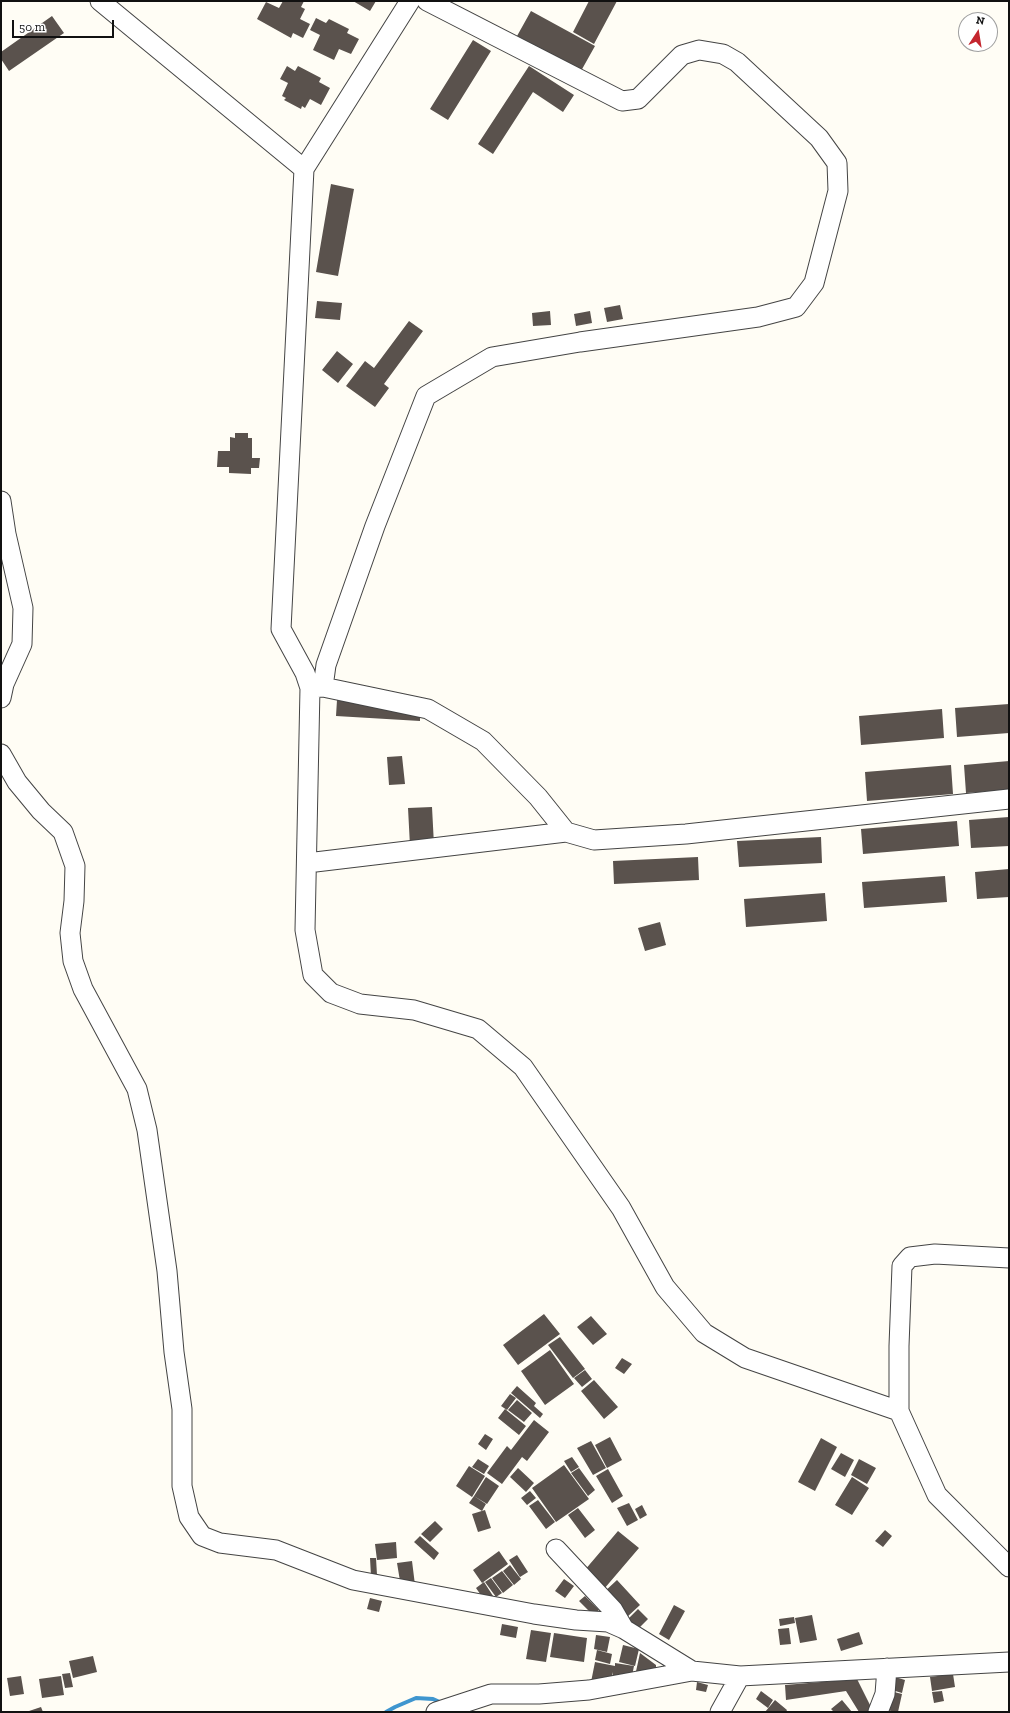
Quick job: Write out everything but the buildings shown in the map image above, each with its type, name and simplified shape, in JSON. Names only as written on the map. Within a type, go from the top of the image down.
[{"type":"street","points":[[100,1],[304,169]]},
{"type":"street","points":[[410,1],[304,169],[281,629],[304,674],[316,688],[428,709],[483,741],[538,797],[566,832]]},
{"type":"street","points":[[426,1],[622,101],[638,99],[682,55],[699,50],[723,54],[738,62],[819,138],[837,163],[838,191],[814,283],[796,307],[758,317],[580,342],[492,357],[426,396],[375,526],[326,665],[316,688],[307,863],[306,930],[314,976],[332,993],[360,1004],[414,1010],[478,1029],[523,1067],[621,1208],[665,1287],[704,1333],[745,1358],[899,1411]]},
{"type":"street","points":[[1,501],[6,534],[23,608],[22,644],[4,684],[1,698]]},
{"type":"street","points":[[1,754],[17,782],[41,811],[63,832],[75,866],[74,901],[70,933],[73,961],[83,989],[137,1088],[147,1130],[167,1271],[174,1352],[182,1409],[182,1486],[189,1517],[202,1536],[220,1543],[276,1550],[353,1580],[534,1614],[576,1620],[608,1622],[624,1628],[692,1671]]},
{"type":"street","points":[[307,863],[566,832],[594,840],[679,834],[1009,799]]},
{"type":"street","points":[[1009,1258],[935,1254],[910,1257],[902,1266],[899,1411],[937,1495],[1009,1567]]},
{"type":"street","points":[[556,1549],[612,1610],[624,1628]]},
{"type":"street","points":[[443,1710],[471,1699],[490,1694],[539,1694],[589,1690],[692,1671],[740,1676],[1009,1662]]},
{"type":"street","points":[[878,1712],[885,1694],[888,1668]]},
{"type":"street","points":[[720,1712],[740,1676]]},
{"type":"waterway","points":[[386,1712],[416,1698],[433,1699],[442,1703]]}]
